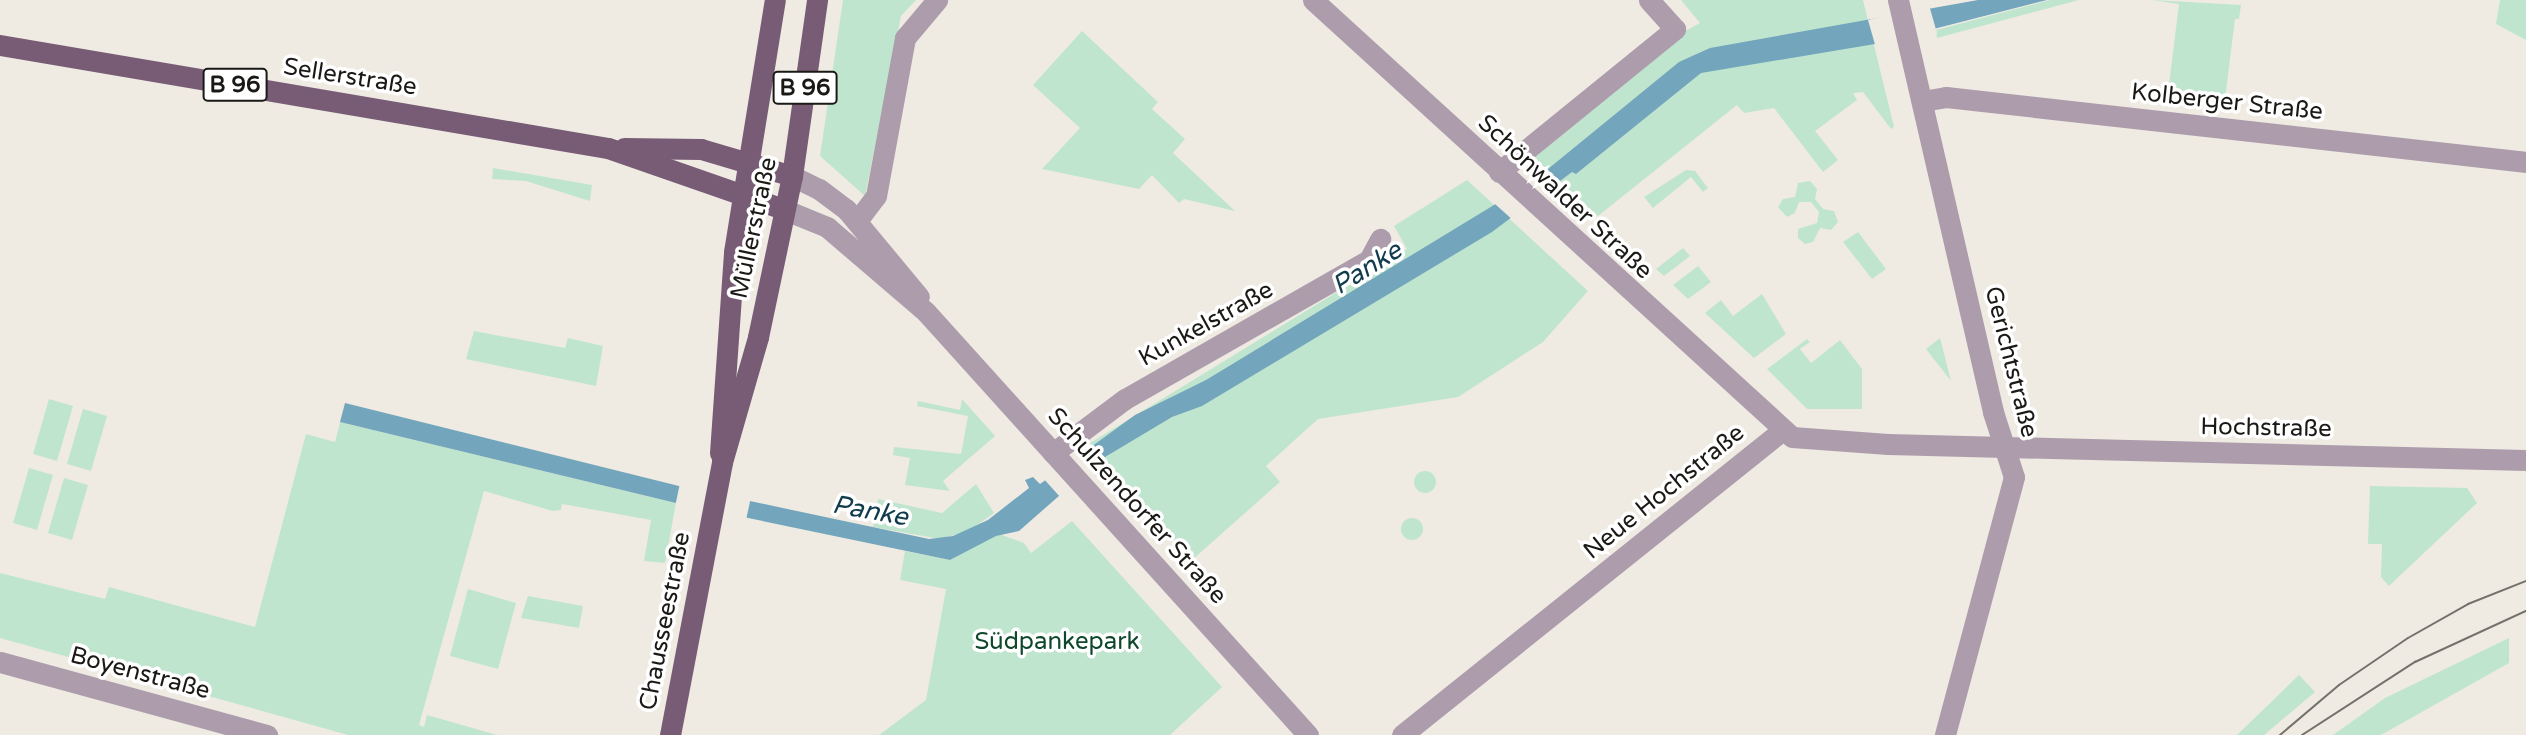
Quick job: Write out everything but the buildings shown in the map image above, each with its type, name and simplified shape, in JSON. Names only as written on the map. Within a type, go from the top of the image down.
[{"type":"main road","name":"Müllerstraße","points":[[722,462],[719,419],[727,323],[775,0]]},
{"type":"main road","name":"Müllerstraße","points":[[713,503],[758,337],[792,176],[817,0]]},
{"type":"main road","name":"Sellerstraße","points":[[0,45],[608,148],[701,149],[792,176]]},
{"type":"main road","name":"Sellerstraße","points":[[608,148],[783,209]]},
{"type":"main road","name":"Chausseestraße","points":[[670,735],[713,503]]},
{"type":"street","points":[[857,221],[876,196],[905,38],[937,0]]},
{"type":"street","name":"Schönwalder Straße","points":[[1313,0],[1783,430]]},
{"type":"street","points":[[1507,179],[1675,29],[1649,0]]},
{"type":"street","name":"Gerichtstraße","points":[[1900,6],[2014,477],[1945,735]]},
{"type":"street","name":"Kolberger Straße","points":[[1922,101],[1946,97],[2526,162]]},
{"type":"street","name":"Schulzendorfer Straße","points":[[792,176],[819,189],[857,221],[916,290],[926,312]]},
{"type":"street","name":"Schulzendorfer Straße","points":[[783,209],[827,227],[926,312],[1308,735]]},
{"type":"street","name":"Kunkelstraße","points":[[1057,457],[1125,399],[1369,260],[1380,239]]},
{"type":"street","name":"Neue Hochstraße","points":[[1402,735],[1783,430],[1792,437],[2005,447]]},
{"type":"street","name":"Hochstraße","points":[[2005,447],[2526,460]]},
{"type":"street","name":"Boyenstraße","points":[[0,662],[267,735]]},
{"type":"green space","points":[[843,0],[916,0],[901,16],[865,196],[820,156]]},
{"type":"green space","points":[[1681,0],[1863,0],[1894,127],[1891,129],[1863,92],[1853,93],[1857,100],[1815,131],[1838,160],[1823,172],[1774,108],[1744,113],[1737,105],[1598,216],[1531,155],[1680,34],[1700,23]]},
{"type":"green space","points":[[2050,0],[2079,0],[1937,38],[1936,30]]},
{"type":"green space","points":[[2152,0],[2241,5],[2239,19],[2235,19],[2225,99],[2168,93],[2179,4]]},
{"type":"green space","points":[[2500,0],[2526,0],[2526,40],[2496,24]]},
{"type":"green space","points":[[1082,31],[1158,102],[1152,109],[1185,139],[1173,153],[1235,211],[1184,199],[1179,203],[1152,175],[1139,189],[1042,169],[1080,128],[1033,85]]},
{"type":"green space","points":[[493,168],[592,185],[590,201],[526,181],[492,179]]},
{"type":"green space","points":[[1686,170],[1695,171],[1708,188],[1703,192],[1691,177],[1653,208],[1644,197]]},
{"type":"green space","points":[[1467,180],[1588,291],[1543,342],[1458,397],[1318,419],[1266,466],[1280,482],[1192,560],[1087,445],[1407,249],[1394,226]]},
{"type":"green space","points":[[1810,181],[1817,189],[1815,199],[1823,209],[1834,211],[1838,222],[1831,230],[1820,228],[1813,242],[1805,244],[1798,238],[1798,229],[1817,223],[1819,212],[1811,202],[1799,202],[1795,213],[1787,217],[1778,207],[1783,199],[1795,197],[1798,183]]},
{"type":"green space","points":[[1858,232],[1886,269],[1872,279],[1843,242]]},
{"type":"green space","points":[[1683,248],[1690,256],[1664,276],[1656,269]]},
{"type":"green space","points":[[1698,266],[1711,282],[1688,299],[1673,285]]},
{"type":"green space","points":[[1762,294],[1786,334],[1754,358],[1705,313],[1721,300],[1733,316]]},
{"type":"green space","points":[[474,331],[565,348],[568,338],[603,346],[596,386],[466,359]]},
{"type":"green space","points":[[1940,338],[1951,381],[1926,349]]},
{"type":"green space","points":[[1807,339],[1810,342],[1800,349],[1811,363],[1840,340],[1862,369],[1862,409],[1807,409],[1767,369]]},
{"type":"green space","points":[[49,399],[73,406],[57,461],[33,454]]},
{"type":"green space","points":[[962,399],[995,436],[943,481],[950,491],[905,485],[910,458],[893,455],[894,447],[961,454],[968,416],[917,406],[918,401],[960,410]]},
{"type":"green space","points":[[83,409],[107,416],[91,471],[67,464]]},
{"type":"green space","points":[[340,422],[676,503],[665,563],[644,561],[651,520],[562,504],[561,510],[553,511],[484,491],[419,725],[424,727],[427,715],[497,735],[348,735],[0,638],[0,573],[105,599],[109,587],[255,627],[306,434],[335,442]]},
{"type":"green space","points":[[29,468],[53,475],[37,530],[13,523]]},
{"type":"green space","points":[[1425,471],[1433,474],[1436,482],[1433,490],[1425,493],[1417,490],[1414,482],[1417,474]]},
{"type":"green space","points":[[64,478],[88,485],[72,540],[48,533]]},
{"type":"green space","points":[[976,484],[994,513],[969,531],[940,539],[873,527],[878,499],[942,513]]},
{"type":"green space","points":[[2370,486],[2467,488],[2477,503],[2389,586],[2381,577],[2382,544],[2368,544]]},
{"type":"green space","points":[[1412,518],[1420,521],[1423,529],[1420,537],[1412,540],[1404,537],[1401,529],[1404,521]]},
{"type":"green space","name":"Südpankepark","points":[[1072,521],[1222,687],[1170,735],[879,735],[926,700],[946,589],[900,580],[905,551],[950,560],[999,534],[1024,543],[1031,553]]},
{"type":"green space","points":[[468,589],[516,603],[498,669],[450,656]]},
{"type":"green space","points":[[528,596],[583,606],[579,628],[521,618]]},
{"type":"green space","points":[[2509,638],[2509,663],[2381,735],[2333,735],[2385,698]]},
{"type":"green space","points":[[2299,675],[2315,692],[2264,735],[2237,735]]},
{"type":"water","points":[[1978,0],[2047,0],[1875,44],[1701,73],[1576,174],[1572,172],[1492,232],[1202,406],[1172,417],[1100,460],[1019,531],[996,536],[950,560],[676,503],[340,422],[345,403],[679,486],[929,539],[953,536],[988,520],[1029,488],[1025,480],[1033,477],[1040,484],[1135,415],[1206,380],[1494,205],[1548,169],[1679,62],[1710,48]]},
{"type":"pier","points":[[1929,5],[1937,33],[1876,48],[1868,20]]},
{"type":"pier","points":[[1545,167],[1563,184],[1514,221],[1495,204]]},
{"type":"pier","points":[[1081,446],[1099,465],[1061,498],[1043,478]]},
{"type":"pier","points":[[680,483],[751,497],[746,520],[675,507]]},
{"type":"tram line","points":[[2280,735],[2339,685],[2408,638],[2468,604],[2526,581]]},
{"type":"tram line","points":[[2302,735],[2415,662],[2526,611]]},
{"type":"water label","name":"Panke","points":[[1367,268]]},
{"type":"water label","name":"Panke","points":[[870,511]]}]
